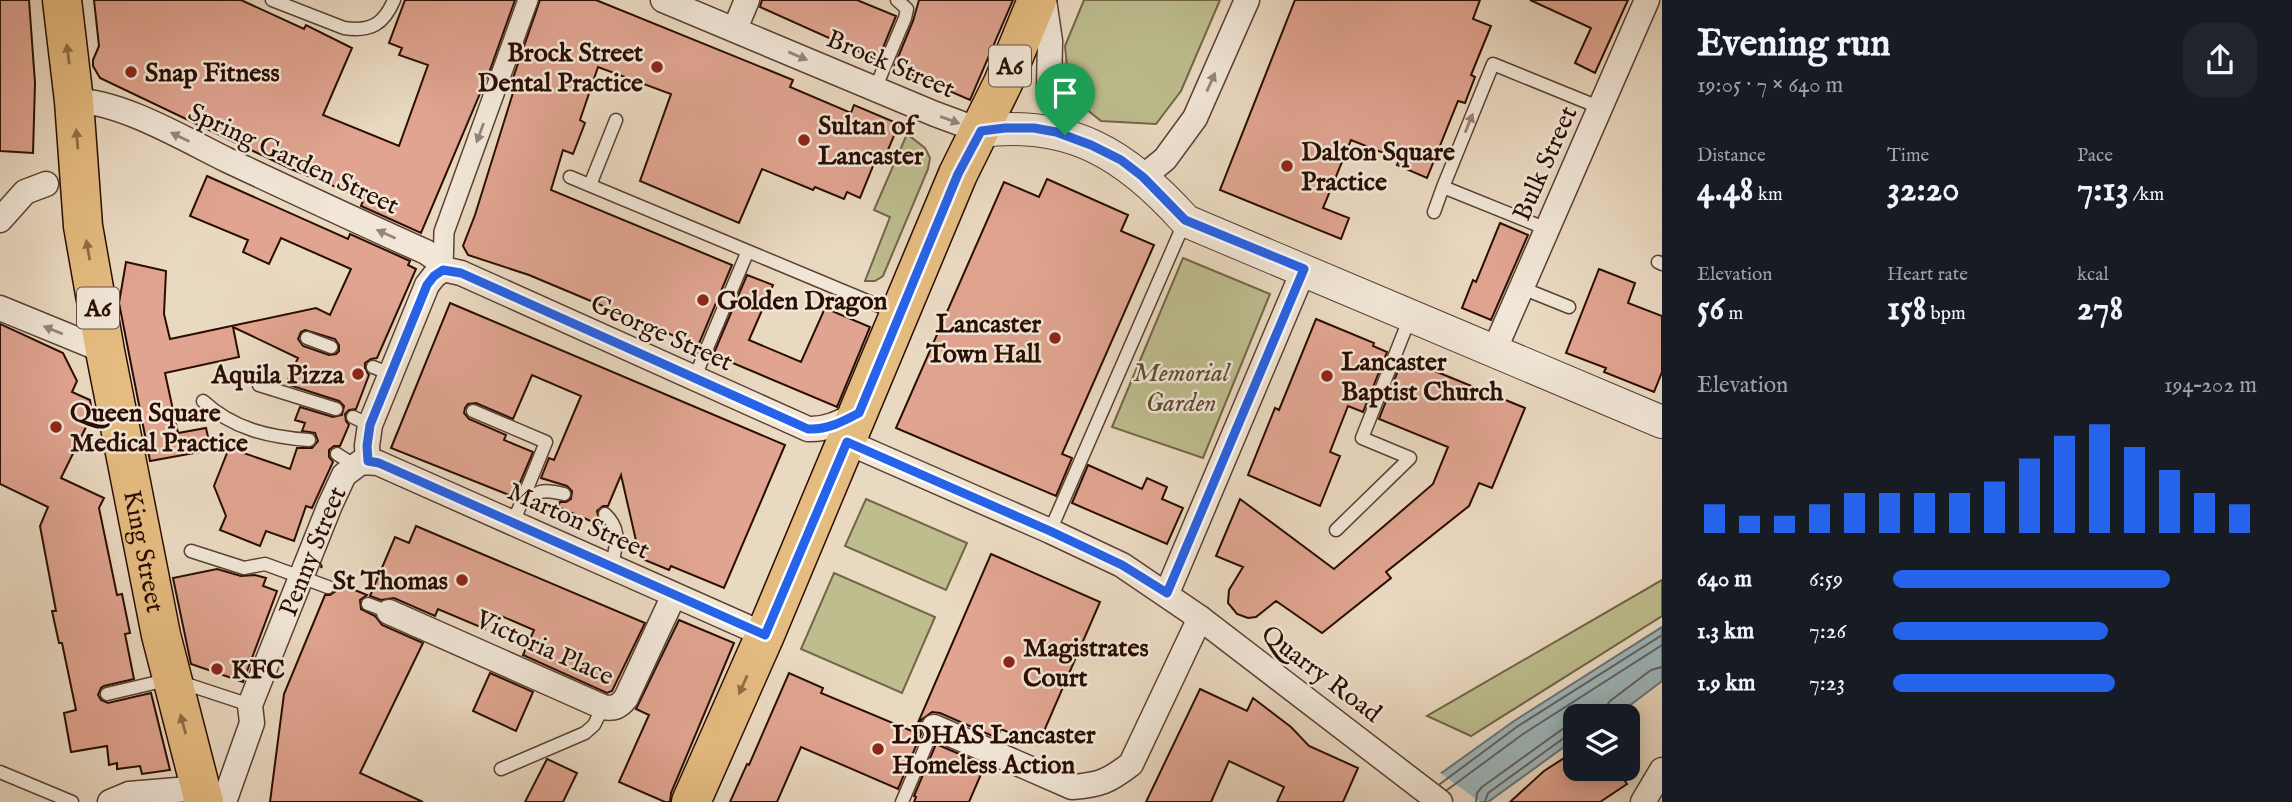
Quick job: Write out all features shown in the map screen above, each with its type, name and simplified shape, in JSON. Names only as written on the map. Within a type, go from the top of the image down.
[{"type":"main road","name":"King Street","points":[[62,0],[74,101],[83,226],[105,351],[171,679],[206,790]]},
{"type":"main road","name":"A6","points":[[691,802],[765,635],[958,174],[981,131],[1037,0]]},
{"type":"street","points":[[443,270],[444,232],[528,0]]},
{"type":"street","name":"Brock Street","points":[[663,0],[981,131]]},
{"type":"street","points":[[735,29],[747,0]]},
{"type":"street","points":[[1044,0],[1050,41],[1049,88],[1065,135]]},
{"type":"street","points":[[1143,177],[1165,159],[1195,118],[1247,0]]},
{"type":"street","name":"Bulk Street","points":[[1494,351],[1650,4]]},
{"type":"street","name":"Spring Garden Street","points":[[74,101],[89,100],[148,121],[350,219],[426,252],[436,259],[443,270]]},
{"type":"street","points":[[981,131],[1023,128],[1065,135],[1121,160],[1143,177],[1185,220],[1662,422]]},
{"type":"street","points":[[0,220],[25,192],[46,184]]},
{"type":"street","points":[[853,428],[1050,531],[1122,565],[1167,593],[1304,269]]},
{"type":"street","name":"Penny Street","points":[[206,790],[252,723],[250,705],[300,575],[344,475],[353,460],[367,446],[362,421],[382,370],[427,285],[443,270]]},
{"type":"street","name":"George Street","points":[[443,270],[461,273],[808,429],[837,424],[853,428]]},
{"type":"street","points":[[0,308],[105,351]]},
{"type":"street","name":"Marton Street","points":[[353,460],[379,463],[517,514],[612,567],[765,635]]},
{"type":"street","name":"Quarry Road","points":[[1167,593],[1440,802]]},
{"type":"street","points":[[612,707],[674,595]]},
{"type":"street","name":"Victoria Place","points":[[378,608],[612,707]]},
{"type":"street","points":[[934,727],[1072,787],[1097,785],[1131,764],[1200,618]]},
{"type":"street","points":[[1643,802],[1662,770]]},
{"type":"street","points":[[110,802],[129,794],[206,790]]},
{"type":"lane","points":[[272,0],[344,28],[357,30],[380,24],[394,0]]},
{"type":"lane","points":[[875,89],[905,18],[907,9],[897,0]]},
{"type":"lane","points":[[1434,212],[1493,64],[1601,108]]},
{"type":"lane","points":[[590,185],[616,120]]},
{"type":"lane","points":[[570,177],[900,315]]},
{"type":"lane","points":[[1443,187],[1547,229]]},
{"type":"lane","points":[[1050,531],[1185,220]]},
{"type":"lane","points":[[694,379],[747,253]]},
{"type":"lane","points":[[1522,288],[1569,307]]},
{"type":"lane","points":[[1336,530],[1410,458],[1362,438],[1411,315]]},
{"type":"lane","points":[[307,338],[331,347]]},
{"type":"lane","points":[[259,384],[336,409]]},
{"type":"lane","points":[[204,401],[216,413],[240,427],[279,438],[309,440]]},
{"type":"lane","points":[[473,411],[546,442],[517,514]]},
{"type":"lane","points":[[517,514],[539,491],[564,494]]},
{"type":"lane","points":[[605,514],[617,530],[612,567]]},
{"type":"lane","points":[[191,551],[244,568],[265,564],[328,587]]},
{"type":"lane","points":[[107,694],[171,679],[250,705]]},
{"type":"lane","points":[[501,769],[585,733],[612,707]]},
{"type":"lane","points":[[902,802],[934,727]]},
{"type":"lane","points":[[0,772],[72,802]]},
{"type":"green space","points":[[1084,0],[1220,0],[1181,91],[1156,124],[1101,121],[1070,96],[1065,46]]},
{"type":"green space","points":[[907,134],[925,148],[930,158],[928,169],[883,276],[875,281],[865,281],[890,217],[874,210]]},
{"type":"green space","name":"Memorial Garden","points":[[1183,258],[1270,294],[1203,458],[1112,427]]},
{"type":"green space","points":[[866,499],[967,543],[946,590],[845,546]]},
{"type":"green space","points":[[834,573],[935,617],[902,693],[801,649]]},
{"type":"green space","points":[[1662,580],[1662,616],[1471,736],[1427,716]]},
{"type":"water","points":[[1662,627],[1662,681],[1632,704],[1563,704],[1563,748],[1488,802],[1401,802],[1514,721]]},
{"type":"pier","points":[[1439,772],[1480,802],[1398,802],[1399,799]]},
{"type":"building","points":[[0,0],[29,0],[35,83],[33,153],[0,151]]},
{"type":"building","points":[[94,0],[241,0],[304,29],[306,25],[352,48],[323,115],[399,146],[428,65],[399,55],[402,48],[389,43],[405,0],[515,0],[490,70],[421,233],[361,206],[364,198],[291,169],[100,78],[93,66],[99,46]]},
{"type":"building","points":[[540,0],[596,0],[793,80],[790,87],[851,113],[854,105],[899,124],[882,164],[875,161],[860,198],[847,192],[844,199],[815,187],[813,190],[762,169],[739,223],[640,181],[671,94],[598,67],[580,120],[585,123],[573,154],[563,150],[551,190],[732,265],[698,346],[529,275],[468,255],[463,246],[517,80],[513,78]]},
{"type":"building","points":[[762,0],[857,0],[896,16],[878,60],[760,7]]},
{"type":"building","points":[[919,0],[1013,0],[970,100],[894,67]]},
{"type":"building","points":[[1295,0],[1480,0],[1473,19],[1491,26],[1471,75],[1475,77],[1465,103],[1458,101],[1427,178],[1397,165],[1399,159],[1351,140],[1323,208],[1349,218],[1341,239],[1220,190]]},
{"type":"building","points":[[1530,0],[1628,0],[1595,73],[1575,63],[1591,28]]},
{"type":"building","points":[[207,176],[348,239],[350,234],[410,261],[408,265],[416,269],[377,358],[365,363],[369,375],[356,409],[345,414],[349,425],[340,446],[329,450],[329,457],[333,462],[312,508],[306,506],[294,541],[266,531],[260,546],[220,530],[226,516],[214,486],[229,448],[290,469],[297,448],[312,448],[318,441],[315,433],[302,431],[305,423],[295,420],[300,407],[333,417],[342,415],[344,406],[339,401],[286,384],[298,358],[233,327],[239,357],[165,373],[178,433],[206,428],[211,450],[150,461],[119,303],[126,262],[166,271],[164,314],[170,339],[316,308],[330,315],[351,269],[281,238],[269,264],[243,252],[248,240],[190,216]],"holes":[[[305,330],[335,339],[339,351],[329,355],[303,346],[298,339]]]},
{"type":"building","name":"Lancaster Town Hall","points":[[1047,179],[1128,215],[1121,231],[1154,245],[1062,454],[1072,458],[1056,496],[896,428],[1004,182],[1039,197]]},
{"type":"building","points":[[1500,223],[1528,235],[1491,320],[1462,308],[1473,280],[1476,282]]},
{"type":"building","points":[[1599,269],[1635,283],[1628,303],[1662,316],[1662,372],[1654,392],[1604,372],[1606,368],[1566,353]]},
{"type":"building","points":[[747,275],[773,285],[749,340],[801,362],[825,308],[870,327],[837,407],[714,353]]},
{"type":"building","points":[[450,303],[785,445],[724,588],[671,566],[669,570],[640,558],[621,475],[608,506],[597,511],[600,525],[558,507],[560,502],[571,499],[572,491],[567,486],[541,478],[549,458],[554,460],[581,396],[532,375],[513,419],[476,403],[468,404],[464,413],[469,419],[506,435],[504,440],[533,452],[514,497],[391,448]]},
{"type":"building","points":[[1316,319],[1374,343],[1373,346],[1387,352],[1363,412],[1348,406],[1330,452],[1340,456],[1320,506],[1248,475],[1275,408],[1279,410]]},
{"type":"building","points":[[0,324],[63,353],[77,381],[72,392],[90,400],[94,424],[87,425],[61,478],[104,498],[99,508],[117,595],[122,594],[130,633],[125,634],[134,679],[104,686],[98,695],[108,703],[151,693],[170,770],[142,774],[140,766],[117,769],[117,763],[109,765],[107,746],[71,752],[64,713],[76,710],[62,643],[59,643],[52,611],[56,611],[40,526],[48,507],[0,484]]},
{"type":"building","points":[[1403,358],[1525,408],[1492,488],[1479,483],[1469,506],[1386,572],[1391,578],[1322,633],[1276,601],[1256,617],[1248,618],[1237,614],[1228,603],[1229,590],[1243,567],[1216,556],[1240,499],[1334,569],[1433,484],[1448,447],[1379,419]]},
{"type":"building","points":[[1088,465],[1142,489],[1147,478],[1167,487],[1162,499],[1183,508],[1167,544],[1072,503]]},
{"type":"building","points":[[416,526],[645,623],[612,691],[607,693],[523,655],[534,630],[492,612],[485,629],[438,609],[435,616],[394,598],[381,600],[370,596],[395,537],[409,543]]},
{"type":"building","points":[[991,554],[1100,602],[1038,745],[1001,729],[997,738],[932,712],[921,720],[921,734],[898,789],[801,747],[777,802],[730,802],[789,673],[823,688],[821,693],[914,732]]},
{"type":"building","points":[[217,569],[241,576],[255,575],[266,578],[263,586],[277,591],[243,682],[191,664],[173,578]]},
{"type":"building","points":[[335,582],[367,595],[360,600],[361,609],[375,616],[382,625],[423,643],[360,773],[423,802],[270,802],[284,694],[325,595],[336,591]]},
{"type":"building","points":[[679,620],[734,643],[671,793],[670,802],[665,802],[619,782],[649,715],[636,709]]},
{"type":"building","points":[[490,673],[533,692],[516,731],[473,711]]},
{"type":"building","points":[[1200,689],[1247,711],[1253,698],[1291,727],[1309,746],[1358,768],[1343,802],[1277,802],[1284,787],[1229,761],[1211,802],[1146,802]]},
{"type":"building","points":[[936,744],[985,765],[969,802],[914,802],[914,796]]},
{"type":"building","points":[[547,759],[577,773],[563,802],[525,802]]},
{"type":"building","points":[[1563,759],[1563,781],[1625,781],[1627,784],[1600,802],[1510,802],[1544,771]]},
{"type":"place","name":"Brock Street Dental Practice","points":[[657,67]]},
{"type":"place","name":"Snap Fitness","points":[[131,72]]},
{"type":"place","name":"Sultan of Lancaster","points":[[804,140]]},
{"type":"place","name":"Dalton Square Practice","points":[[1287,166]]},
{"type":"place","name":"Golden Dragon","points":[[703,300]]},
{"type":"place","name":"Lancaster Town Hall","points":[[1055,338]]},
{"type":"place","name":"Aquila Pizza","points":[[358,374]]},
{"type":"place","name":"Lancaster Baptist Church","points":[[1327,376]]},
{"type":"place","name":"Queen Square Medical Practice","points":[[56,427]]},
{"type":"place","name":"St Thomas","points":[[462,580]]},
{"type":"place","name":"Magistrates Court","points":[[1009,662]]},
{"type":"place","name":"KFC","points":[[217,669]]},
{"type":"place","name":"LDHAS Lancaster Homeless Action","points":[[878,749]]},
{"type":"route","points":[[1034,128],[1065,135],[1121,160],[1163,195],[1185,220],[1304,269],[1167,593],[1122,565],[1050,531],[847,442],[765,635],[379,463],[368,461],[370,425],[427,285],[443,270],[461,273],[808,429],[837,424],[859,413],[958,174],[981,131],[1034,128]]}]
